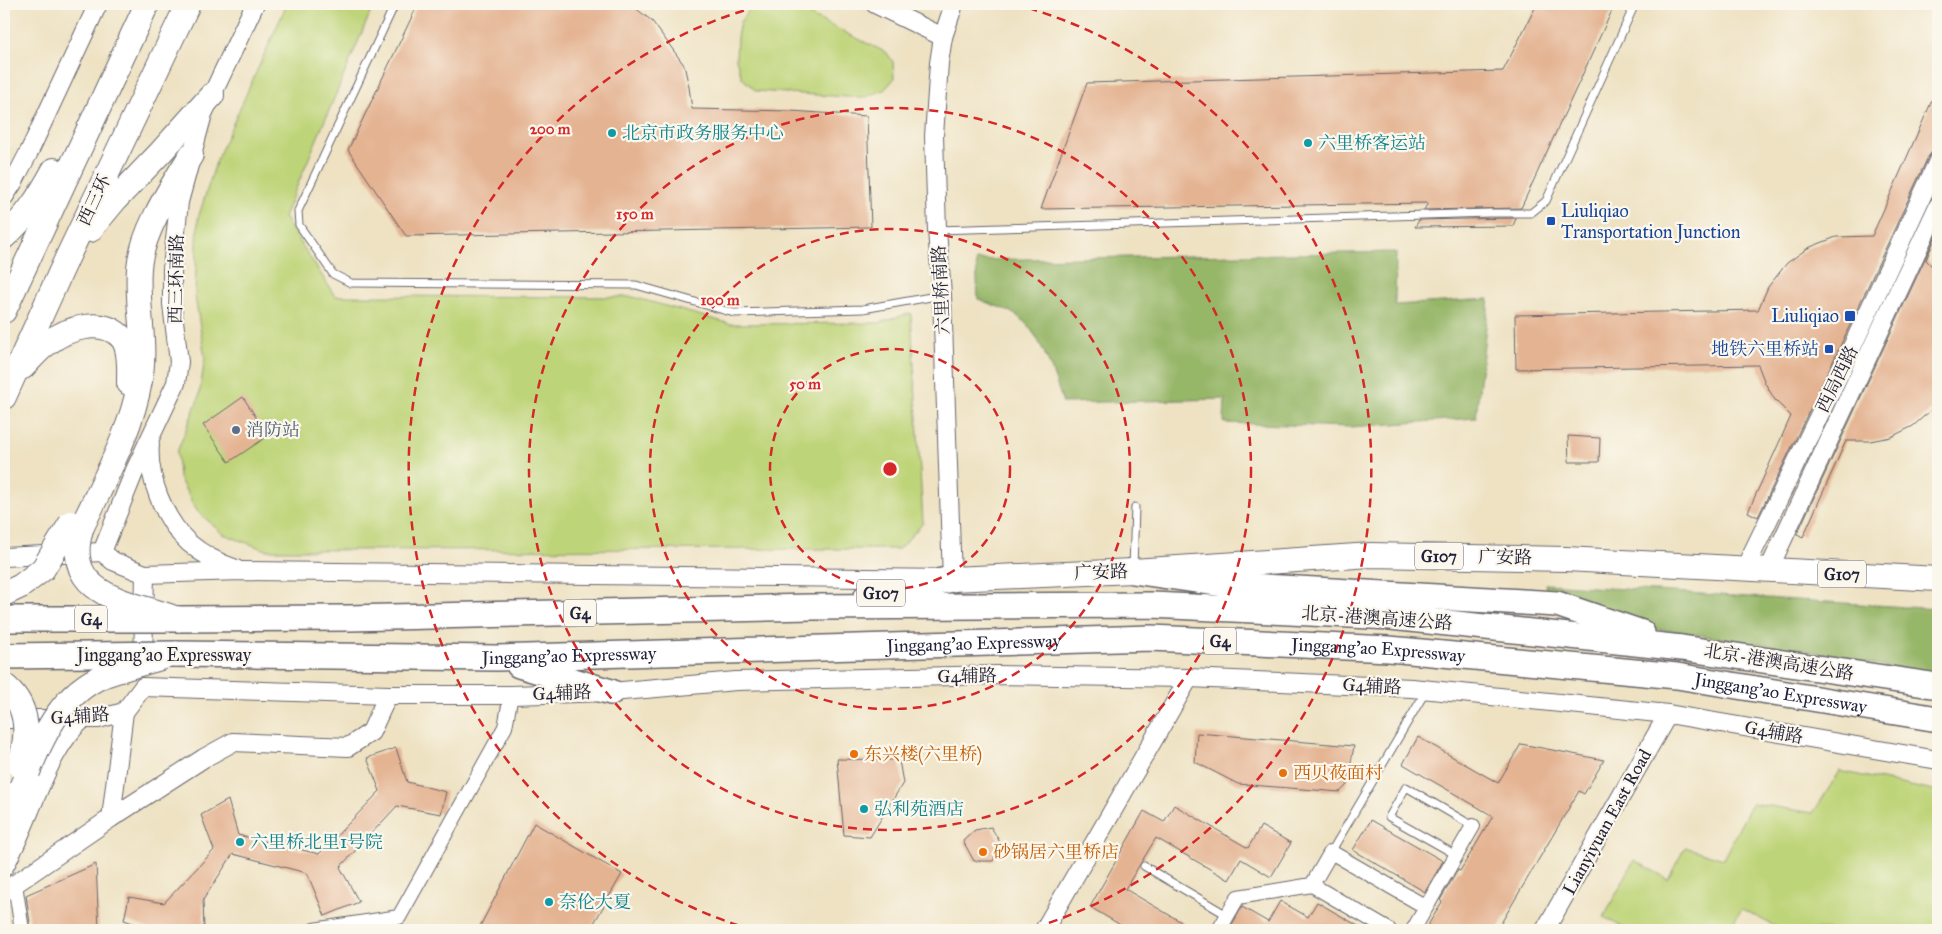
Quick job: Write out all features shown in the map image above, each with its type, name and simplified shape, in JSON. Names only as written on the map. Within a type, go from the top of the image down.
[{"type":"highway","name":"西三环","points":[[8,387],[188,4]]},
{"type":"highway","name":"西三环","points":[[4,311],[144,8]]},
{"type":"highway","points":[[67,258],[115,200],[212,95]]},
{"type":"highway","points":[[4,237],[25,217],[65,151],[84,139]]},
{"type":"highway","points":[[4,594],[22,586],[43,569],[76,526],[130,423],[140,382],[144,338],[140,318],[139,266],[143,248],[160,208],[191,155]]},
{"type":"highway","points":[[8,387],[48,342],[79,327],[105,328],[122,338],[128,353],[129,385],[122,411],[76,526],[79,560],[85,577],[99,591],[114,599],[178,619]]},
{"type":"highway","name":"广安路","points":[[952,579],[1133,571],[1371,556],[1566,559],[1938,579]]},
{"type":"highway","points":[[1133,571],[1230,585],[1557,604],[1682,648]]},
{"type":"highway","name":"G107","points":[[811,607],[952,579]]},
{"type":"highway","name":"北京-港澳高速公路","points":[[811,607],[1152,605],[1391,617],[1682,648],[1938,686]]},
{"type":"highway","name":"Jinggang'ao Expressway","points":[[4,619],[349,618],[811,607]]},
{"type":"highway","name":"Jinggang'ao Expressway","points":[[4,656],[175,654],[497,658],[1151,638],[1389,649],[1677,676],[1938,719]]},
{"type":"highway","points":[[4,798],[59,710],[84,687],[105,675],[175,654]]},
{"type":"highway","points":[[497,658],[611,692]]},
{"type":"highway","points":[[4,685],[12,692],[20,704],[27,727],[23,769],[4,825]]},
{"type":"street","points":[[4,196],[30,152],[98,4]]},
{"type":"street","name":"西三环南路","points":[[102,552],[135,470],[176,383],[179,370],[172,304],[172,269],[179,202],[203,114],[255,4]]},
{"type":"street","points":[[875,4],[943,37]]},
{"type":"street","name":"六里桥南路","points":[[952,579],[942,294],[937,230],[934,136],[936,94],[943,37],[954,4]]},
{"type":"street","name":"西局西路","points":[[1745,568],[1846,360],[1938,161]]},
{"type":"street","name":"西局西路","points":[[1769,569],[1938,206]]},
{"type":"street","points":[[150,439],[150,457],[154,482],[163,506],[175,527],[188,542],[204,554],[241,571]]},
{"type":"street","points":[[9,557],[102,552],[113,561],[145,574],[241,571],[952,579]]},
{"type":"street","points":[[143,687],[145,574]]},
{"type":"street","name":"G4辅路","points":[[4,719],[98,719],[124,712],[143,687],[388,695],[511,695],[611,692],[736,681],[997,676],[1189,678],[1426,689],[1668,714],[1938,760]]},
{"type":"street","points":[[1044,930],[1189,678]]},
{"type":"street","points":[[22,930],[10,887],[111,818],[204,758],[233,742],[348,747],[371,732],[388,695]]},
{"type":"street","points":[[314,930],[399,917],[504,727],[511,695]]},
{"type":"street","points":[[111,818],[124,712]]},
{"type":"street","name":"Lianyiyuan East Road","points":[[1545,930],[1668,714]]},
{"type":"street","points":[[4,867],[57,751],[82,719]]},
{"type":"street","points":[[1413,930],[1473,826]]},
{"type":"street","points":[[1312,885],[1331,852],[1426,907]]},
{"type":"street","points":[[1219,930],[1238,897],[1312,885],[1389,930]]},
{"type":"lane","points":[[395,4],[298,211],[299,225],[333,274],[351,283],[636,285],[734,312],[863,310],[942,294]]},
{"type":"lane","points":[[937,230],[1531,213],[1546,201],[1635,4]]},
{"type":"lane","points":[[1133,571],[1135,507]]},
{"type":"lane","points":[[1331,852],[1426,689]]},
{"type":"lane","points":[[1456,855],[1389,817],[1406,787],[1473,826]]},
{"type":"lane","points":[[1144,866],[1227,915]]},
{"type":"green space","points":[[287,4],[374,4],[284,217],[335,296],[633,297],[731,324],[878,323],[911,313],[923,523],[899,549],[266,550],[223,534],[197,511],[179,478],[177,452],[199,397],[205,358],[195,296],[198,218],[217,159]]},
{"type":"green space","points":[[757,4],[787,4],[887,53],[893,62],[894,79],[884,90],[863,98],[756,91],[742,78],[736,59],[740,22],[748,11]]},
{"type":"green space","points":[[1396,252],[1395,305],[1489,299],[1476,418],[1350,427],[1224,423],[1225,399],[1063,403],[1041,346],[1028,326],[1011,312],[978,299],[976,260]]},
{"type":"green space","points":[[1545,584],[1938,609],[1938,678],[1808,651],[1650,628],[1547,597]]},
{"type":"green space","points":[[1840,771],[1938,792],[1938,930],[1782,930],[1742,909],[1728,930],[1627,930],[1604,917],[1634,860],[1668,879],[1685,847],[1723,859],[1752,803],[1813,813]]},
{"type":"building","name":"北京市政务服务中心","points":[[418,4],[630,4],[652,21],[684,65],[692,109],[791,111],[867,116],[871,227],[406,236],[348,150]]},
{"type":"building","name":"六里桥客运站","points":[[1537,4],[1615,4],[1521,208],[1424,210],[1428,203],[1041,209],[1087,83],[1503,71]]},
{"type":"building","points":[[1938,87],[1938,151],[1932,152],[1928,157],[1758,517],[1748,512],[1791,416],[1775,400],[1765,383],[1758,365],[1516,369],[1515,315],[1758,310],[1768,287],[1787,263],[1808,248],[1836,237],[1872,236]]},
{"type":"building","points":[[1516,218],[1513,226],[1415,227],[1419,220]]},
{"type":"building","points":[[1938,231],[1926,260],[1938,272],[1938,404],[1913,426],[1891,437],[1870,441],[1846,441],[1803,537],[1797,534]]},
{"type":"building","name":"消防站","points":[[243,397],[268,436],[229,462],[203,425]]},
{"type":"building","points":[[1568,436],[1600,438],[1599,462],[1569,462]]},
{"type":"building","name":"西贝莜面村","points":[[1197,733],[1354,746],[1347,785],[1340,792],[1238,784],[1195,762]]},
{"type":"building","points":[[1418,737],[1498,783],[1521,744],[1604,760],[1584,794],[1579,791],[1497,930],[1425,930],[1442,902],[1440,900],[1493,816],[1403,764]]},
{"type":"building","name":"六里桥北里1号院","points":[[396,748],[407,782],[446,792],[441,814],[397,806],[340,867],[359,902],[325,916],[307,873],[233,854],[203,900],[204,930],[153,930],[124,920],[129,897],[164,903],[214,850],[201,815],[228,800],[238,835],[319,854],[380,791],[367,758]]},
{"type":"building","name":"弘利苑酒店","points":[[837,759],[899,760],[903,783],[870,837],[844,835]]},
{"type":"building","points":[[1174,805],[1248,848],[1261,826],[1291,843],[1271,877],[1241,859],[1229,880],[1156,838],[1125,889],[1195,930],[1129,930],[1090,907],[1144,811],[1164,822]]},
{"type":"building","points":[[1371,820],[1443,861],[1425,892],[1353,850]]},
{"type":"building","name":"奈伦大夏","points":[[534,823],[622,874],[590,930],[478,930]]},
{"type":"building","name":"砂锅居六里桥店","points":[[991,827],[1001,844],[993,861],[974,861],[963,841],[975,830]]},
{"type":"building","points":[[96,864],[99,930],[31,930],[26,895]]},
{"type":"building","points":[[1280,901],[1308,917],[1317,902],[1365,930],[1229,930],[1242,907],[1268,922]]},
{"type":"place","name":"北京市政务服务中心","points":[[612,133]]},
{"type":"place","name":"六里桥客运站","points":[[1308,143]]},
{"type":"place","name":"Liuliqiao Transportation Junction","points":[[1551,221]]},
{"type":"place","name":"Liuliqiao","points":[[1850,316]]},
{"type":"place","name":"地铁六里桥站","points":[[1829,349]]},
{"type":"place","name":"消防站","points":[[236,430]]},
{"type":"place","name":"东兴楼(六里桥)","points":[[854,754]]},
{"type":"place","name":"西贝莜面村","points":[[1283,773]]},
{"type":"place","name":"弘利苑酒店","points":[[864,809]]},
{"type":"place","name":"六里桥北里1号院","points":[[240,842]]},
{"type":"place","name":"砂锅居六里桥店","points":[[983,852]]},
{"type":"place","name":"奈伦大夏","points":[[549,902]]}]
